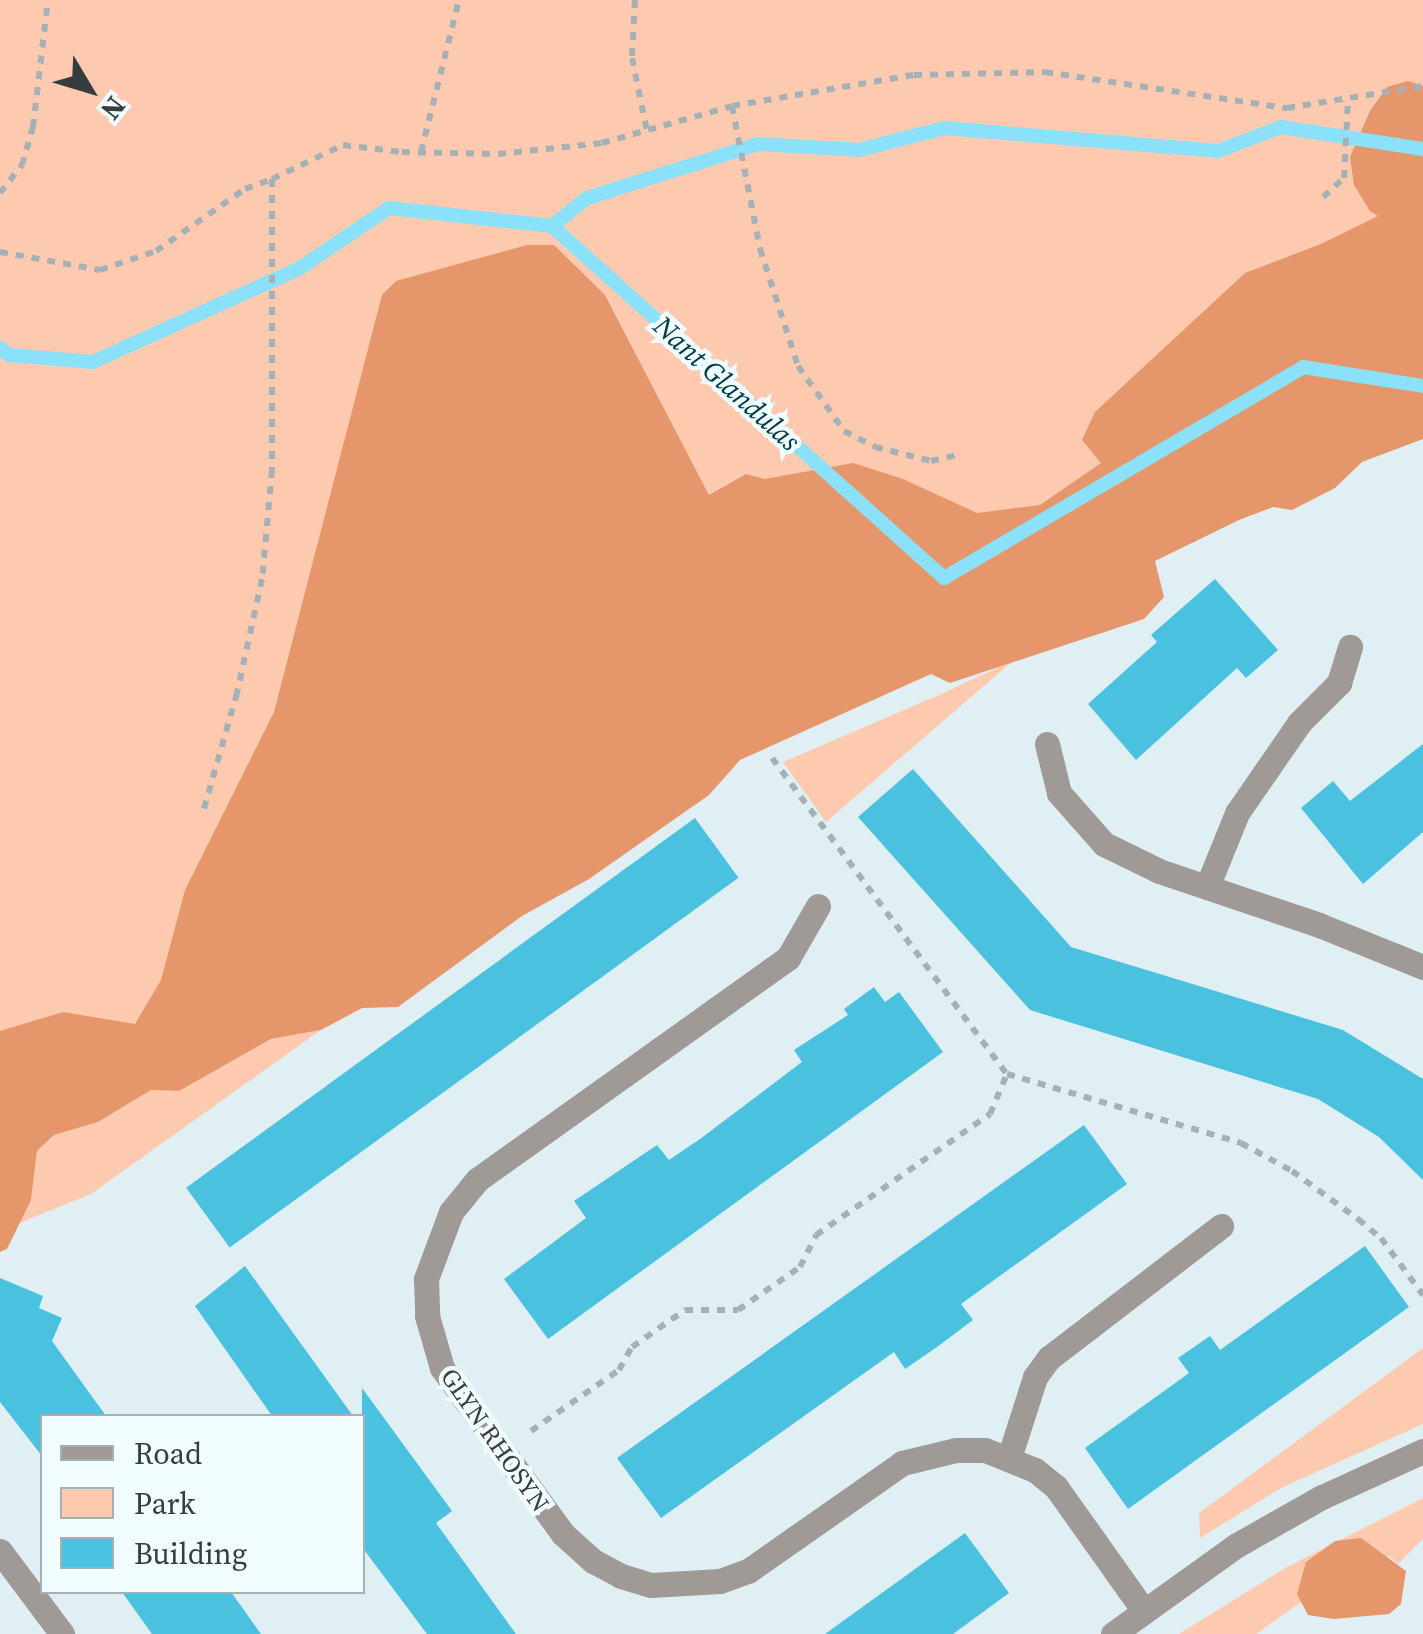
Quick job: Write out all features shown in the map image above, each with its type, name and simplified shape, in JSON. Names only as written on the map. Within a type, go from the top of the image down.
[{"type":"street","points":[[1207,887],[1237,813],[1288,737],[1340,682],[1350,647]]},
{"type":"street","points":[[1048,744],[1059,793],[1104,844],[1136,862],[1423,967]]},
{"type":"street","name":"GLYN RHOSYN","points":[[818,906],[788,958],[477,1180],[451,1212],[426,1278],[432,1344],[442,1368],[563,1534],[593,1562],[651,1585],[720,1581],[748,1570],[902,1464],[956,1450],[985,1450],[1010,1458],[1056,1487],[1144,1611]]},
{"type":"street","points":[[1010,1458],[1035,1377],[1049,1358],[1221,1226]]},
{"type":"street","points":[[1112,1634],[1238,1545],[1322,1497],[1423,1451]]},
{"type":"street","points":[[0,1550],[62,1634]]},
{"type":"path","points":[[0,193],[22,166],[33,127],[48,0]]},
{"type":"path","points":[[420,152],[460,0]]},
{"type":"path","points":[[635,0],[632,58],[647,130]]},
{"type":"path","points":[[0,252],[100,270],[156,250],[245,189],[343,145],[498,154],[602,143],[732,106],[914,75],[1045,72],[1287,108],[1348,103],[1423,86]]},
{"type":"path","points":[[1322,197],[1344,178],[1348,103]]},
{"type":"path","points":[[732,106],[760,249],[798,366],[844,431],[875,447],[931,462],[962,454]]},
{"type":"path","points":[[202,816],[237,693],[262,579],[272,470],[272,179]]},
{"type":"path","points":[[772,758],[1007,1074],[1240,1143],[1292,1172],[1380,1238],[1423,1295]]},
{"type":"path","points":[[501,1452],[619,1370],[632,1346],[685,1310],[738,1310],[800,1267],[816,1235],[990,1114],[1007,1074]]},
{"type":"green space","points":[[0,0],[1423,0],[1423,243],[1054,570],[746,474],[709,495],[605,295],[534,824],[0,1123]]},
{"type":"green space","points":[[1014,660],[826,822],[783,762],[939,695]]},
{"type":"green space","points":[[321,1030],[91,1194],[17,1224],[31,1200],[37,1151],[54,1135],[98,1122],[151,1090],[179,1091],[271,1039]]},
{"type":"green space","points":[[1423,1348],[1423,1424],[1281,1488],[1200,1538],[1199,1513]]},
{"type":"green space","points":[[1423,1498],[1423,1539],[1398,1564],[1389,1556],[1298,1604],[1256,1634],[1179,1634],[1287,1567]]},
{"type":"shaded area","points":[[1408,81],[1423,86],[1423,439],[1362,462],[1335,488],[1292,510],[1273,507],[1155,561],[1164,597],[1144,619],[950,683],[931,674],[740,760],[709,795],[589,879],[522,916],[398,1007],[362,1008],[321,1030],[271,1039],[179,1091],[151,1090],[98,1122],[54,1135],[37,1151],[31,1200],[7,1249],[0,1252],[0,1031],[63,1012],[135,1024],[161,980],[185,890],[274,712],[382,295],[396,281],[527,245],[554,245],[605,295],[709,495],[746,474],[765,479],[853,463],[903,479],[977,513],[1040,505],[1101,463],[1082,440],[1095,412],[1245,273],[1321,244],[1378,216],[1370,211],[1354,185],[1350,157],[1370,111],[1387,87]]},
{"type":"shaded area","points":[[1361,1538],[1406,1571],[1401,1604],[1389,1614],[1334,1619],[1308,1615],[1297,1594],[1306,1562],[1335,1541]]},
{"type":"building","points":[[1215,579],[1278,650],[1246,678],[1237,668],[1136,760],[1088,704],[1157,642],[1151,635]]},
{"type":"building","points":[[1423,744],[1423,832],[1363,884],[1301,808],[1333,781],[1350,801]]},
{"type":"building","points":[[913,769],[1071,947],[1343,1030],[1423,1079],[1423,1180],[1379,1137],[1318,1099],[1030,1010],[858,817]]},
{"type":"building","points":[[695,818],[738,878],[230,1248],[186,1188]]},
{"type":"building","points":[[874,987],[885,1002],[899,992],[943,1052],[548,1339],[504,1279],[586,1218],[574,1201],[657,1145],[669,1160],[700,1139],[802,1062],[794,1050],[848,1015],[844,1009]]},
{"type":"building","points":[[1084,1125],[1127,1184],[961,1304],[973,1320],[937,1347],[905,1369],[894,1352],[661,1518],[617,1458]]},
{"type":"building","points":[[1365,1246],[1409,1307],[1128,1509],[1085,1448],[1189,1373],[1178,1358],[1210,1336],[1220,1350]]},
{"type":"building","points":[[245,1266],[352,1414],[271,1414],[195,1306]]},
{"type":"building","points":[[0,1278],[43,1296],[39,1308],[62,1318],[52,1341],[105,1414],[40,1414],[40,1453],[0,1402]]},
{"type":"building","points":[[362,1388],[452,1511],[436,1523],[516,1634],[427,1634],[365,1551]]},
{"type":"building","points":[[965,1533],[1009,1593],[953,1634],[825,1634]]},
{"type":"building","points":[[123,1594],[232,1594],[261,1634],[152,1634]]},
{"type":"waterway","points":[[552,226],[587,198],[758,144],[859,150],[944,128],[1218,151],[1281,127],[1423,149]]},
{"type":"waterway","name":"Nant Glandulas","points":[[0,348],[9,355],[93,362],[300,268],[389,208],[552,226],[944,578],[1303,367],[1423,386]]}]
